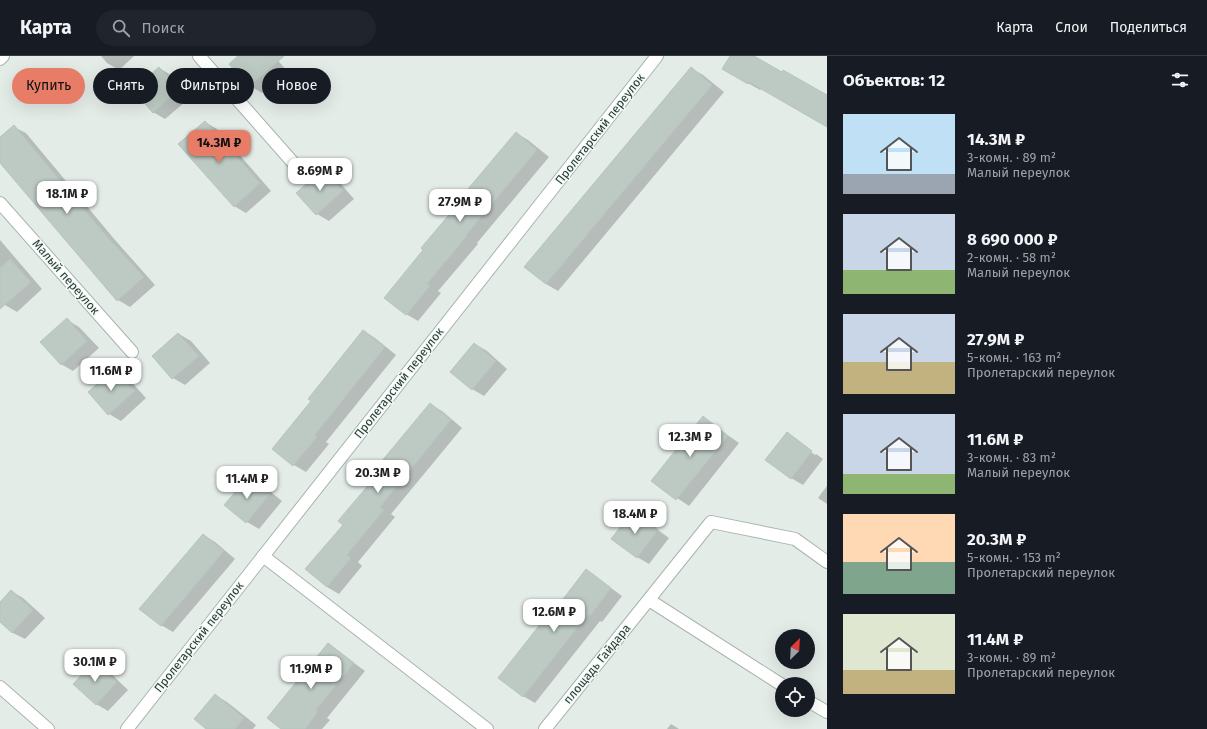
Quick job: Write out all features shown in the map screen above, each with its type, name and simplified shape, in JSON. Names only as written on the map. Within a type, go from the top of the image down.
[{"type":"street","points":[[0,59],[3,56]]},
{"type":"street","points":[[199,56],[296,166]]},
{"type":"street","name":"Пролетарский переулок","points":[[126,729],[657,56]]},
{"type":"street","name":"Малый переулок","points":[[0,203],[132,352]]},
{"type":"street","name":"площадь Гайдара","points":[[545,729],[712,522],[795,538],[827,562]]},
{"type":"street","points":[[263,556],[487,729]]},
{"type":"street","points":[[649,600],[775,681]]},
{"type":"street","points":[[0,687],[48,729]]},
{"type":"street","points":[[815,705],[827,712]]},
{"type":"building","points":[[238,56],[284,56],[270,68],[262,68],[262,75],[254,83],[254,68],[232,68],[229,64]]},
{"type":"building","points":[[730,56],[754,56],[782,72],[783,70],[827,95],[827,127],[749,82],[748,84],[722,69]]},
{"type":"building","points":[[159,67],[166,75],[166,101],[153,113],[145,104],[158,104]]},
{"type":"building","points":[[691,67],[712,85],[546,284],[524,267]]},
{"type":"building","points":[[205,121],[260,183],[234,207],[178,144]]},
{"type":"building","points":[[14,125],[103,232],[144,277],[117,301],[0,163],[0,137]]},
{"type":"building","points":[[516,132],[537,150],[427,284],[430,286],[406,315],[384,298],[423,250],[421,248],[459,203],[457,202]]},
{"type":"building","points":[[323,169],[343,191],[316,215],[296,193]]},
{"type":"building","points":[[10,259],[31,282],[0,309],[0,268]]},
{"type":"building","points":[[67,318],[87,341],[61,365],[40,342]]},
{"type":"building","points":[[363,330],[385,347],[315,435],[317,437],[293,466],[272,449],[311,401],[308,399]]},
{"type":"building","points":[[178,333],[199,356],[172,379],[152,356]]},
{"type":"building","points":[[474,343],[496,361],[472,390],[450,372]]},
{"type":"building","points":[[114,369],[135,391],[108,415],[88,392]]},
{"type":"building","points":[[430,403],[451,420],[380,507],[384,510],[347,555],[351,558],[327,587],[305,569],[343,525],[338,521],[376,476],[372,473]]},
{"type":"building","points":[[703,416],[728,436],[676,500],[651,481]]},
{"type":"building","points":[[787,432],[812,451],[791,479],[765,460]]},
{"type":"building","points":[[249,476],[270,494],[246,523],[224,505]]},
{"type":"building","points":[[633,511],[658,530],[637,558],[611,539]]},
{"type":"building","points":[[203,534],[224,551],[161,626],[139,609]]},
{"type":"building","points":[[586,569],[611,588],[590,616],[588,614],[523,697],[498,678],[549,613],[551,615]]},
{"type":"building","points":[[11,590],[33,610],[12,633],[0,622],[0,602]]},
{"type":"building","points":[[328,643],[354,663],[316,710],[318,712],[305,729],[281,729],[267,718]]},
{"type":"building","points":[[94,662],[117,682],[96,705],[73,684]]},
{"type":"building","points":[[215,694],[244,718],[235,729],[206,729],[194,719]]}]
